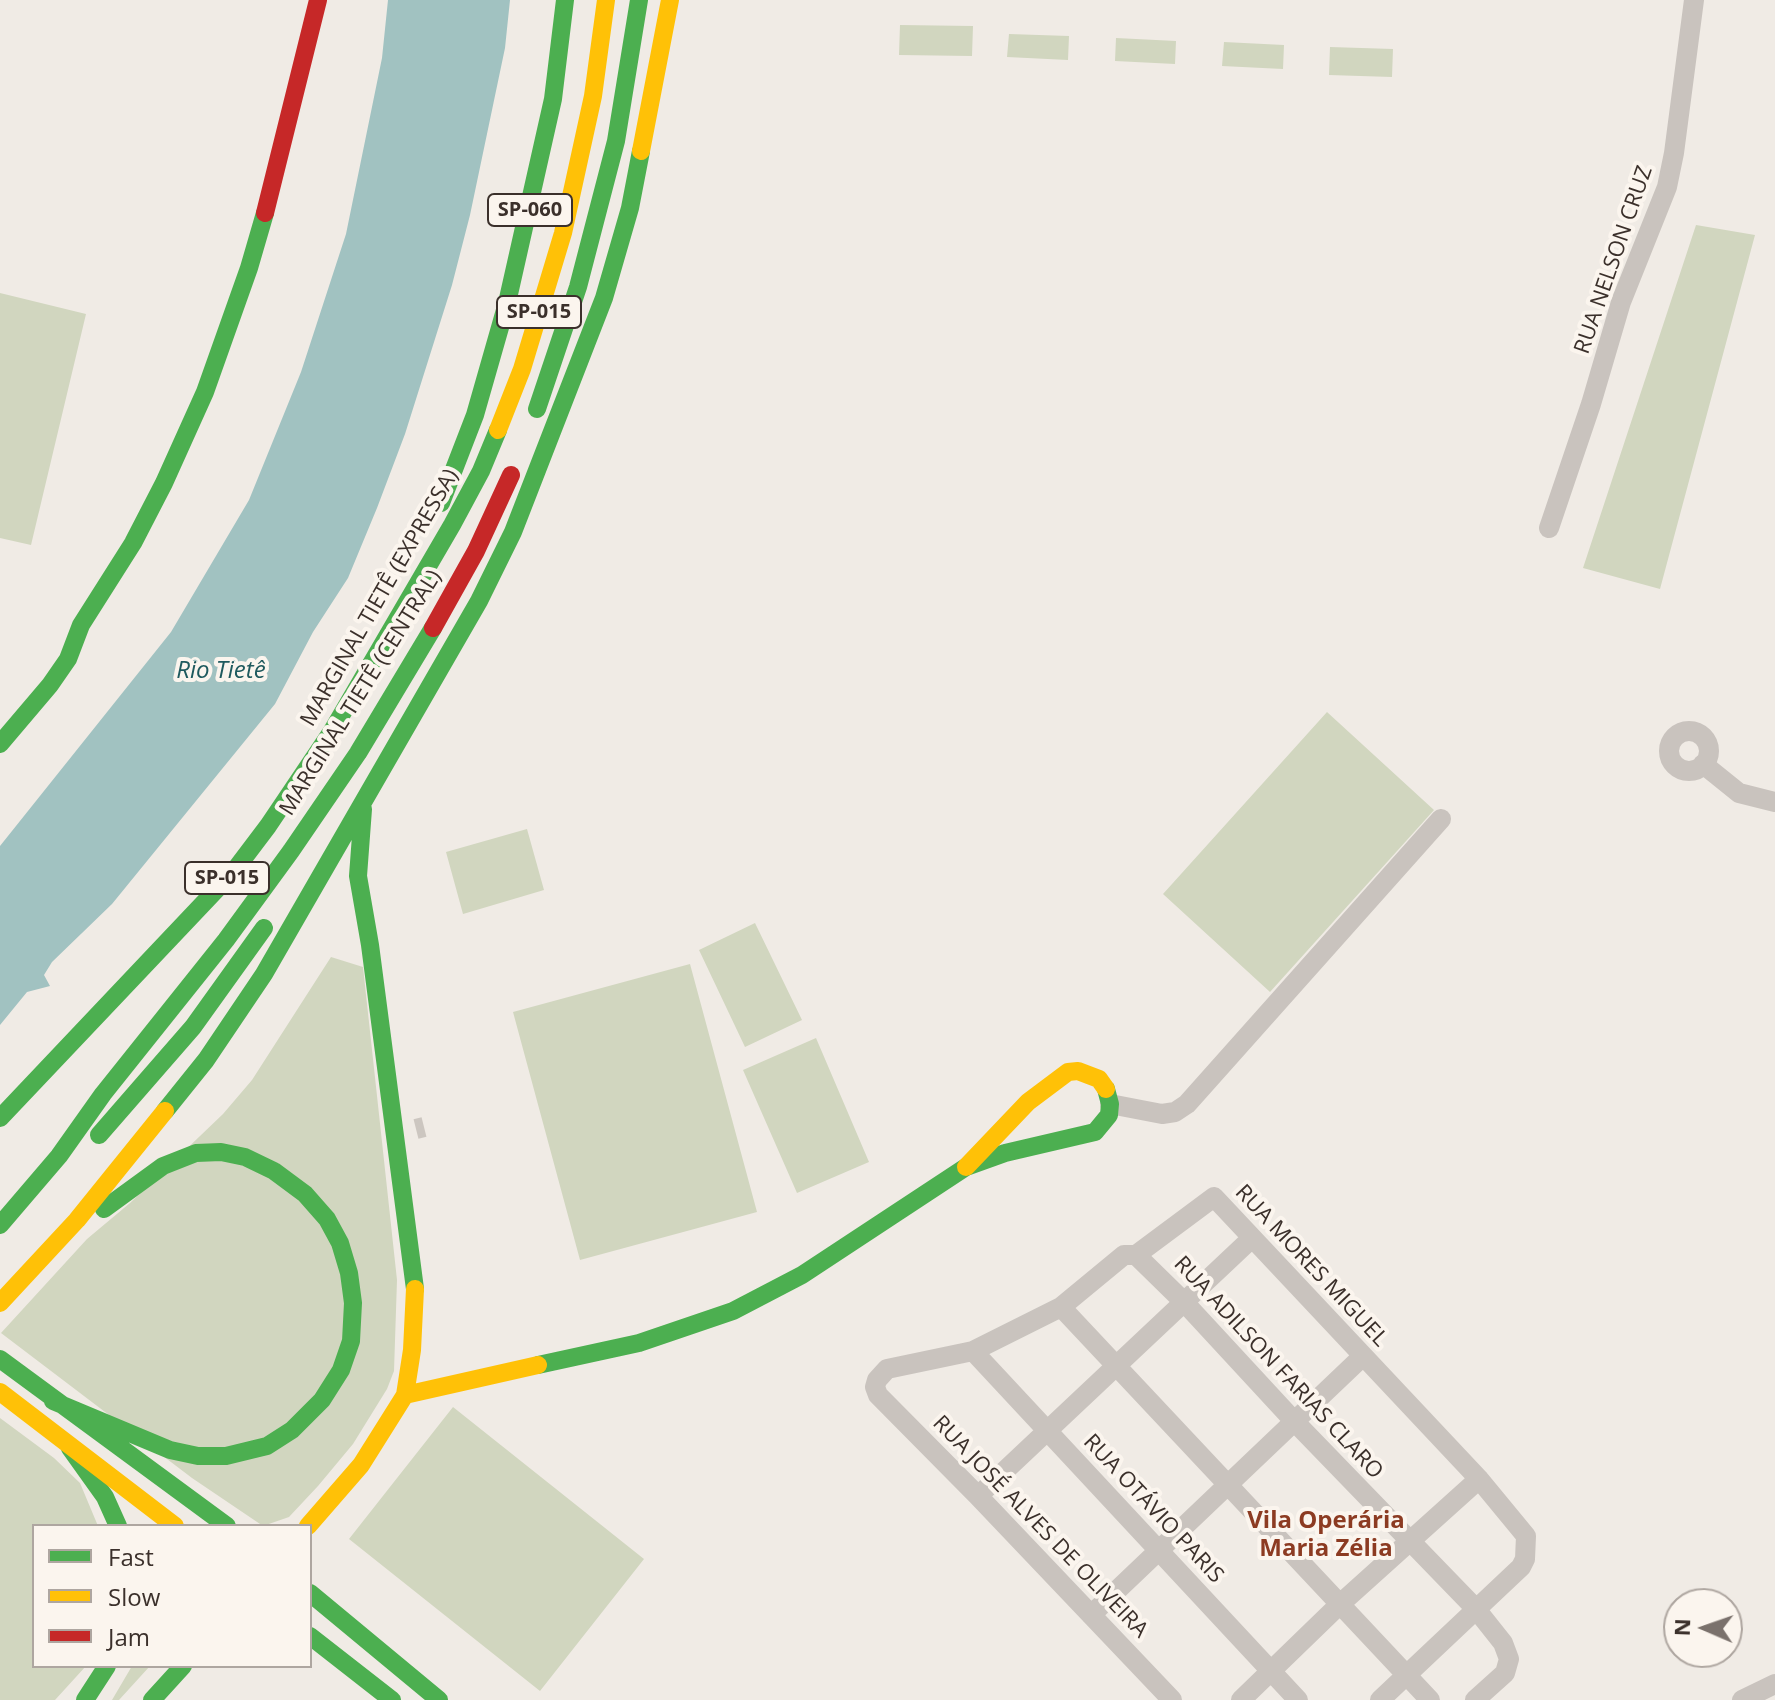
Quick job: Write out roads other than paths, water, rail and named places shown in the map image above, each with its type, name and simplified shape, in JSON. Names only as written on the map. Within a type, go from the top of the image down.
[{"type":"main road","points":[[300,0],[305,49]]},
{"type":"main road","points":[[0,744],[68,659],[81,625],[133,543],[164,483],[205,392],[249,268],[277,172],[318,0]]},
{"type":"main road","name":"SP-060","points":[[409,602],[412,569],[475,415],[507,303],[553,99],[565,0]]},
{"type":"main road","name":"MARGINAL TIETÊ (EXPRESSA)","points":[[0,1118],[234,871],[268,826],[332,731],[409,602],[481,471],[522,369],[563,233],[593,96],[606,0]]},
{"type":"main road","points":[[0,1303],[77,1220],[206,1060],[264,974],[317,885],[479,601],[513,532],[593,330],[630,208],[670,0]]},
{"type":"main road","points":[[533,421],[578,287],[616,141],[637,6]]},
{"type":"main road","name":"MARGINAL TIETÊ (CENTRAL)","points":[[0,1225],[59,1156],[103,1094],[226,940],[358,753],[476,551],[519,458]]},
{"type":"main road","points":[[44,663],[81,625]]},
{"type":"main road","points":[[310,1524],[361,1465],[405,1395],[412,1350],[415,1286],[358,876],[364,798]]},
{"type":"main road","points":[[59,1156],[92,1142],[193,1027],[272,917],[317,885]]},
{"type":"main road","points":[[405,1395],[639,1343],[733,1311],[802,1275],[966,1167],[1028,1102],[1068,1072],[1089,1073],[1106,1088],[1109,1115],[1095,1132],[1015,1151],[966,1167]]},
{"type":"main road","points":[[53,1401],[170,1450],[198,1456],[226,1456],[267,1446],[292,1430],[322,1400],[341,1370],[351,1341],[353,1303],[349,1273],[340,1243],[327,1219],[305,1194],[274,1171],[245,1157],[221,1152],[183,1157],[145,1177],[97,1214],[77,1220]]},
{"type":"main road","points":[[1,1360],[224,1524]]},
{"type":"main road","points":[[0,1392],[172,1524]]},
{"type":"main road","points":[[70,1448],[105,1497],[117,1524]]},
{"type":"main road","points":[[312,1595],[439,1700]]},
{"type":"main road","points":[[312,1638],[392,1700]]},
{"type":"main road","points":[[85,1700],[106,1668]]},
{"type":"main road","points":[[152,1700],[181,1668]]},
{"type":"street","name":"RUA NELSON CRUZ","points":[[1549,528],[1621,302],[1667,187],[1694,0]]},
{"type":"street","points":[[1703,764],[1739,793],[1775,802]]},
{"type":"street","points":[[1110,1104],[1162,1114],[1175,1112],[1187,1104],[1441,819]]},
{"type":"street","name":"RUA MORES MIGUEL","points":[[875,1387],[887,1369],[973,1351],[1061,1307],[1124,1255],[1136,1255],[1214,1197],[1479,1479],[1525,1533],[1524,1563],[1476,1609]]},
{"type":"street","points":[[978,1496],[1252,1238]]},
{"type":"street","name":"RUA ADILSON FARIAS CLARO","points":[[1136,1255],[1476,1609],[1503,1643],[1509,1659],[1505,1673],[1475,1700]]},
{"type":"street","points":[[1061,1307],[1430,1700]]},
{"type":"street","name":"RUA OTÁVIO PARIS","points":[[973,1351],[1298,1700]]},
{"type":"street","points":[[1091,1615],[1363,1356]]},
{"type":"street","name":"RUA JOSÉ ALVES DE OLIVEIRA","points":[[875,1387],[878,1395],[1172,1700]]},
{"type":"street","points":[[1241,1700],[1339,1605],[1479,1479]]},
{"type":"street","points":[[1380,1700],[1476,1609]]},
{"type":"street","points":[[1742,1700],[1775,1684]]},
{"type":"water","name":"Rio Tietê","points":[[388,0],[510,0],[505,48],[452,285],[405,434],[377,508],[348,578],[313,632],[275,704],[112,904],[52,962],[44,975],[50,986],[27,992],[0,1025],[0,846],[171,632],[249,500],[301,372],[346,234],[382,58]]},
{"type":"tunnel","points":[[416,1129],[424,1127]]},
{"type":"district","name":"Vila Operária Maria Zélia","points":[[1326,1535]]}]
